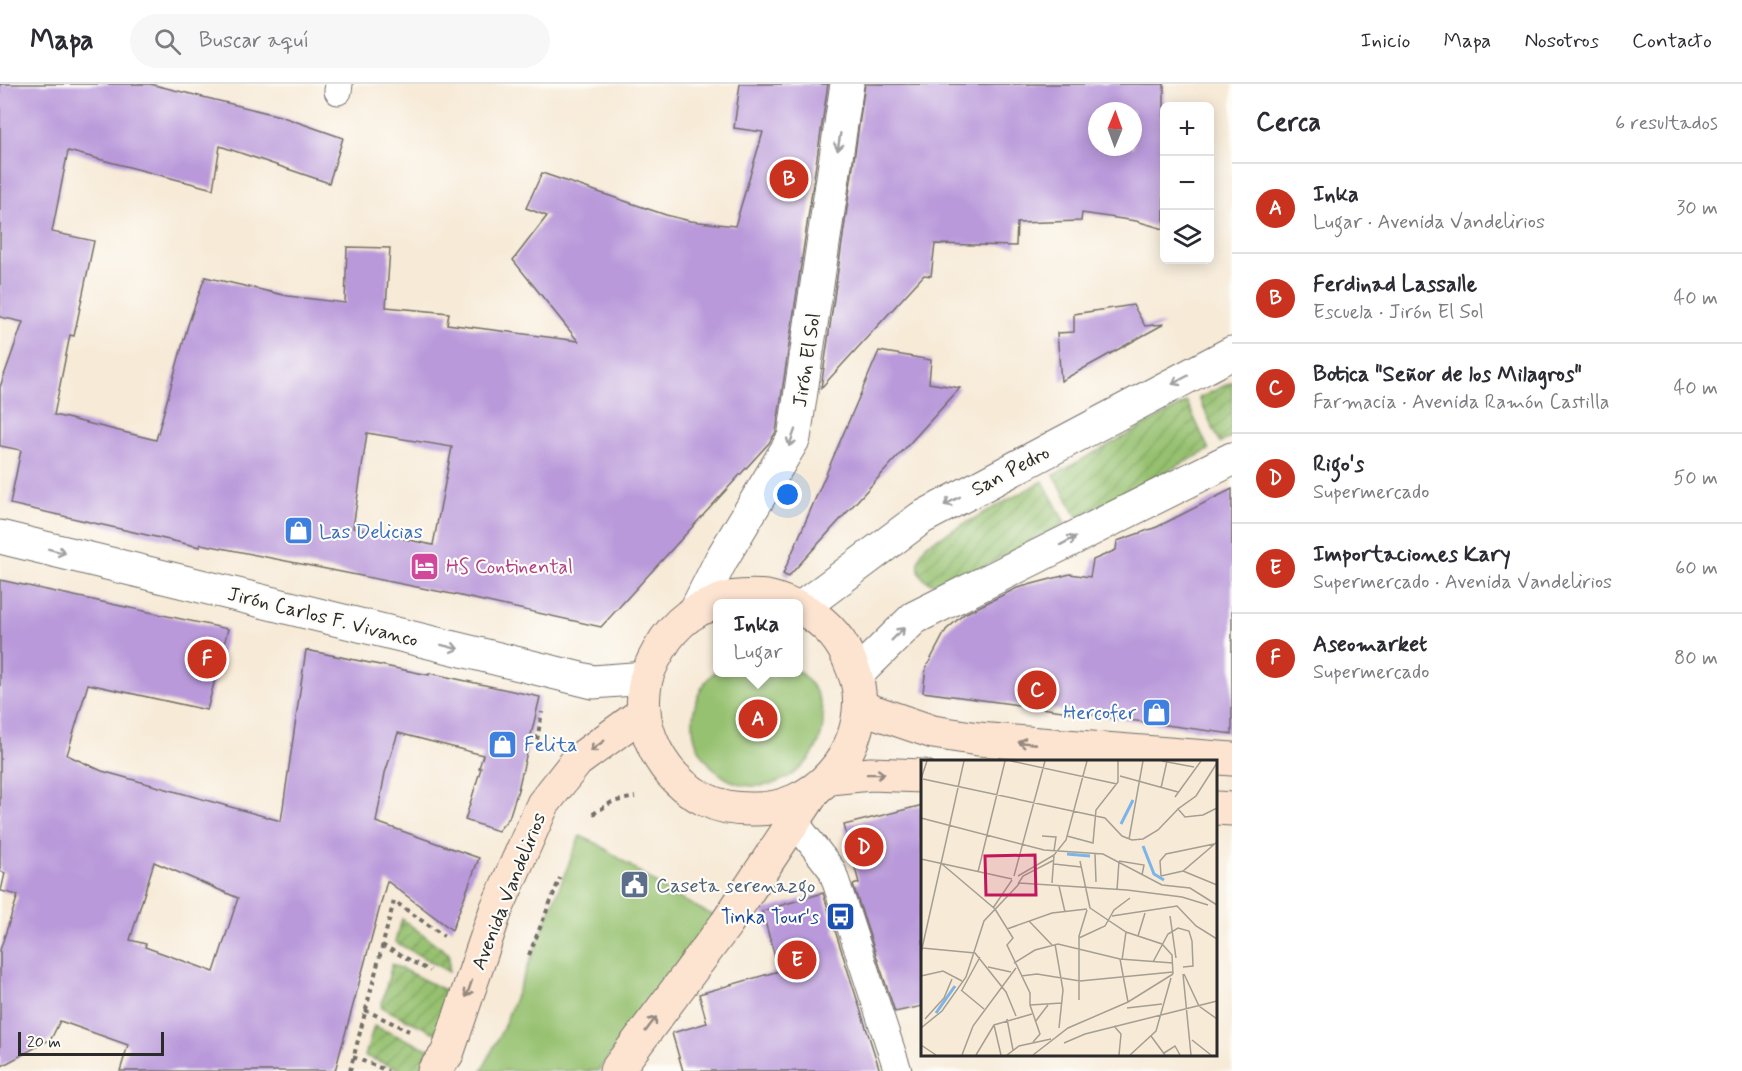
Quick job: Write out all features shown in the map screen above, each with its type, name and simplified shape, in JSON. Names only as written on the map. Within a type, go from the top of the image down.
[{"type":"street","name":"Jirón El Sol","points":[[695,612],[721,560],[794,438],[847,84]]},
{"type":"street","name":"San Pedro","points":[[803,601],[921,518],[1232,353]]},
{"type":"street","points":[[856,675],[914,618],[1232,459]]},
{"type":"street","name":"Jirón Carlos F. Vivanco","points":[[0,537],[592,682],[646,678]]},
{"type":"street","points":[[727,599],[767,597],[773,599]]},
{"type":"street","points":[[713,605],[695,612],[674,629],[657,651],[646,678],[644,712],[650,739],[663,765],[683,785],[706,800],[733,809],[761,810],[789,804],[822,784],[871,774],[921,776]]},
{"type":"street","points":[[616,1071],[726,924],[794,821],[845,757],[855,733],[860,707],[856,675],[844,647],[832,632],[825,624],[803,610]]},
{"type":"street","points":[[860,707],[933,732],[978,739],[1232,759]]},
{"type":"street","name":"Avenida Vandelirios","points":[[434,1071],[447,1054],[496,910],[543,804],[577,761],[644,712]]},
{"type":"street","points":[[1217,808],[1232,809]]},
{"type":"lane","points":[[794,821],[832,870],[898,1071]]},
{"type":"path","points":[[536,745],[544,703]]},
{"type":"path","points":[[590,816],[612,802],[640,797]]},
{"type":"path","points":[[350,1071],[394,901],[448,939]]},
{"type":"path","points":[[382,945],[434,974]]},
{"type":"path","points":[[365,1010],[418,1035]]},
{"type":"path","points":[[352,1057],[388,1071]]},
{"type":"green space","points":[[1232,382],[1232,437],[1220,443],[1199,398]]},
{"type":"green space","points":[[1187,402],[1209,450],[1077,517],[1054,475]]},
{"type":"green space","points":[[1043,481],[1065,523],[950,585],[935,584],[923,578],[919,561],[927,544]]},
{"type":"green space","points":[[713,673],[713,677],[803,676],[818,696],[823,719],[819,741],[809,760],[793,774],[773,783],[752,786],[731,781],[712,767],[699,748],[693,726],[698,695]]},
{"type":"green space","points":[[580,836],[598,844],[675,896],[714,916],[598,1071],[482,1071],[503,1028]]},
{"type":"green space","points":[[402,919],[449,954],[449,972],[395,942]]},
{"type":"green space","points":[[392,964],[450,993],[437,1034],[381,1007]]},
{"type":"green space","points":[[374,1026],[431,1050],[420,1071],[404,1071],[365,1056]]},
{"type":"building","points":[[0,84],[150,84],[280,116],[343,138],[329,183],[220,146],[213,189],[68,151],[52,232],[94,241],[74,336],[70,335],[54,415],[156,440],[188,325],[205,277],[288,296],[345,303],[347,247],[390,248],[386,307],[449,313],[447,324],[578,341],[513,260],[547,216],[526,208],[542,173],[666,215],[690,221],[735,226],[763,132],[734,128],[740,84],[828,84],[776,432],[769,443],[601,627],[452,594],[201,544],[200,547],[10,504],[21,450],[0,446],[0,387],[23,322],[0,317]],"holes":[[[367,433],[452,447],[433,545],[353,528]]]},
{"type":"building","points":[[865,84],[1164,84],[1164,102],[1160,102],[1160,228],[1136,221],[1082,213],[1081,221],[1017,223],[1016,246],[935,244],[931,276],[924,275],[821,388]]},
{"type":"building","points":[[1133,305],[1145,326],[1164,324],[1061,381],[1057,333],[1074,332],[1074,314]]},
{"type":"building","points":[[879,351],[931,360],[929,383],[960,388],[788,577],[783,574]]},
{"type":"building","points":[[1232,489],[1232,734],[923,692],[926,668],[946,630],[964,614],[1017,588],[1070,574],[1090,577],[1093,560],[1116,550],[1117,541],[1157,527]]},
{"type":"building","points":[[0,580],[228,629],[207,710],[88,684],[67,755],[102,771],[281,821],[306,650],[540,697],[518,790],[509,818],[498,831],[465,820],[483,755],[398,733],[385,773],[376,822],[479,858],[452,930],[387,881],[335,1071],[120,1071],[128,1045],[60,1021],[51,1039],[0,1067],[0,950],[18,895],[1,891],[5,873],[0,871]],"holes":[[[154,862],[238,898],[214,972],[145,947],[146,944],[130,940]]]},
{"type":"building","points":[[921,806],[921,1006],[895,1012],[853,885],[859,883],[844,825]]},
{"type":"building","points":[[823,893],[880,1071],[683,1071],[672,1033],[707,1023],[699,994],[779,971],[762,911]]},
{"type":"place","name":"Ferdinad Lassalle","points":[[789,179]]},
{"type":"place","name":"Las Delicias","points":[[298,531]]},
{"type":"place","name":"HS Continental","points":[[425,566]]},
{"type":"place","name":"Aseomarket","points":[[207,659]]},
{"type":"place","name":"Botica \"Señor de los Milagros\"","points":[[1037,690]]},
{"type":"place","name":"Hercofer","points":[[1157,712]]},
{"type":"place","name":"Inka","points":[[758,719]]},
{"type":"place","name":"Felita","points":[[503,744]]},
{"type":"place","name":"Rigo's","points":[[864,847]]},
{"type":"place","name":"Caseta serenazgo","points":[[635,885]]},
{"type":"place","name":"Tinka Tour's","points":[[840,916]]},
{"type":"place","name":"Importaciones Kary","points":[[797,960]]}]
